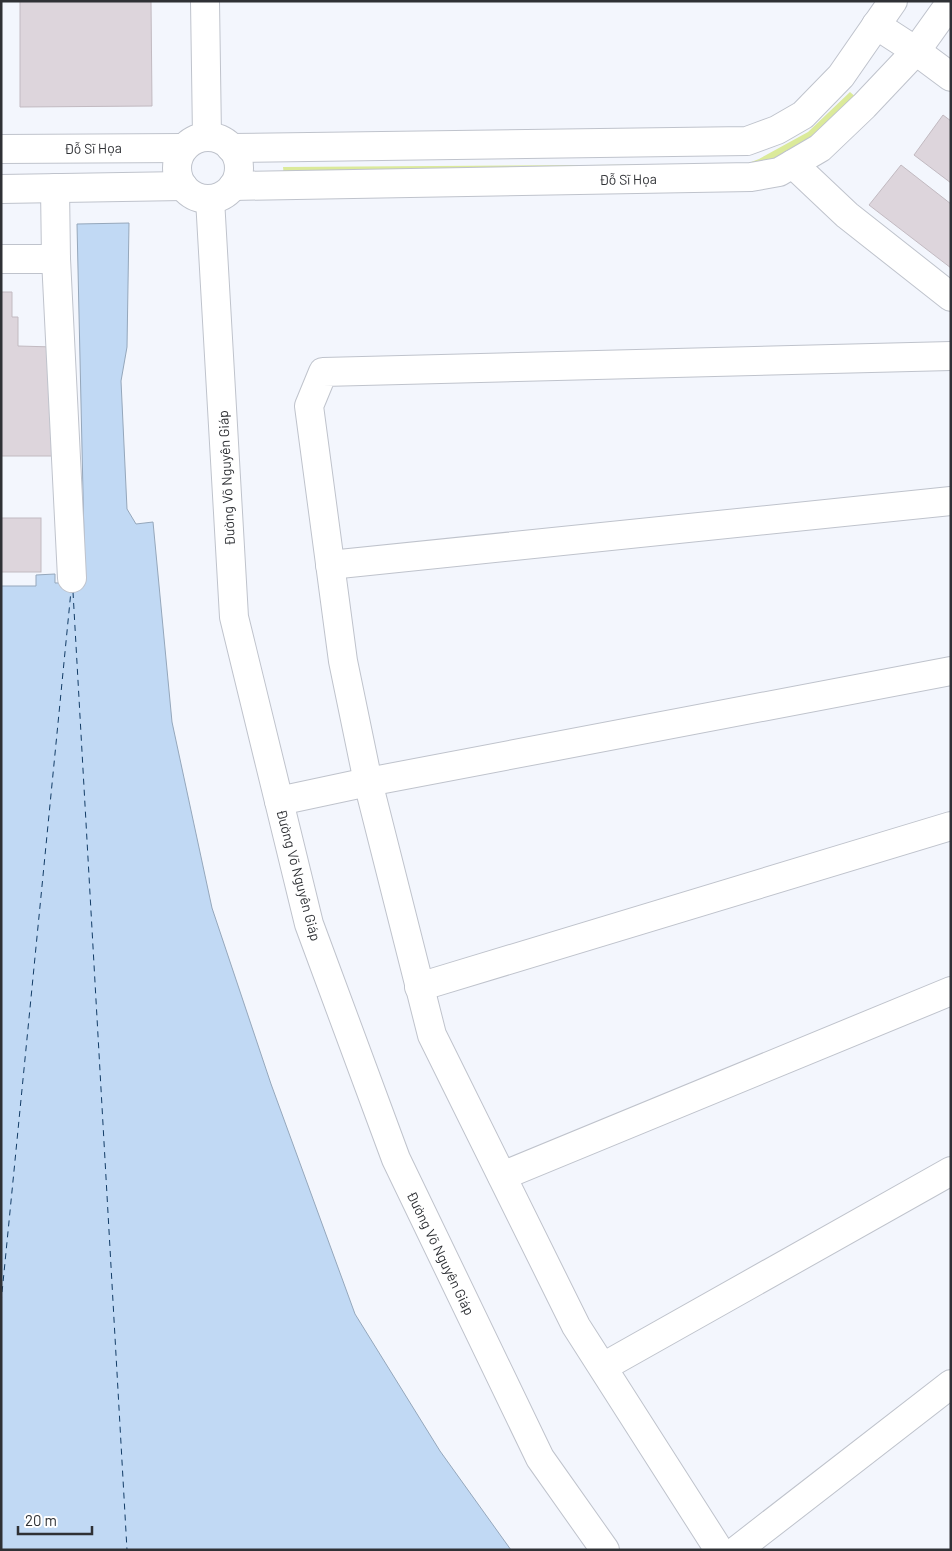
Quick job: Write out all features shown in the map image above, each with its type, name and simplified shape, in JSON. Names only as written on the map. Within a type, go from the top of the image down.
[{"type":"street","points":[[205,1],[207,144]]},
{"type":"street","name":"Đỗ Sĩ Họa","points":[[1,149],[207,144],[747,141],[777,130],[803,115],[840,76],[893,1]]},
{"type":"street","name":"Đỗ Sĩ Họa","points":[[222,192],[750,177],[779,172],[820,148],[864,106],[916,51],[951,2]]},
{"type":"street","points":[[876,25],[951,77]]},
{"type":"street","points":[[207,144],[236,156],[239,166],[238,177],[222,192],[200,198],[190,194],[183,186],[178,177],[176,167],[179,157],[207,144]]},
{"type":"street","points":[[793,164],[847,215],[951,297]]},
{"type":"street","points":[[1,189],[183,186]]},
{"type":"street","points":[[55,188],[56,258],[72,578]]},
{"type":"street","name":"Đường Võ Nguyên Giáp","points":[[222,192],[234,617],[309,924],[396,1159],[540,1458],[605,1550]]},
{"type":"street","points":[[1,259],[56,258]]},
{"type":"street","points":[[719,1550],[576,1326],[432,1035],[368,782],[343,661],[309,406],[323,372],[951,356]]},
{"type":"street","points":[[330,565],[951,501]]},
{"type":"street","points":[[279,801],[368,782],[951,671]]},
{"type":"street","points":[[419,987],[951,826]]},
{"type":"street","points":[[502,1176],[951,991]]},
{"type":"street","points":[[603,1367],[951,1171]]},
{"type":"street","points":[[737,1550],[951,1384]]},
{"type":"green space","points":[[850,92],[858,99],[832,125],[763,166],[284,177],[283,167],[746,164],[759,159],[808,132]]},
{"type":"water","points":[[129,223],[127,347],[121,381],[127,509],[136,524],[153,522],[172,722],[212,908],[271,1084],[355,1314],[440,1451],[511,1550],[1,1550],[1,586],[36,586],[36,575],[55,574],[55,583],[85,582],[77,224]]},
{"type":"building","points":[[20,1],[151,1],[152,106],[20,107]]},
{"type":"building","points":[[943,115],[951,121],[951,183],[914,155]]},
{"type":"building","points":[[901,165],[951,204],[951,268],[869,205]]},
{"type":"building","points":[[1,292],[12,292],[12,317],[18,317],[18,346],[54,347],[54,456],[1,456]]},
{"type":"building","points":[[1,518],[41,518],[41,572],[1,572]]},
{"type":"ferry route","points":[[1,1303],[71,591]]},
{"type":"ferry route","points":[[73,592],[127,1550]]}]
